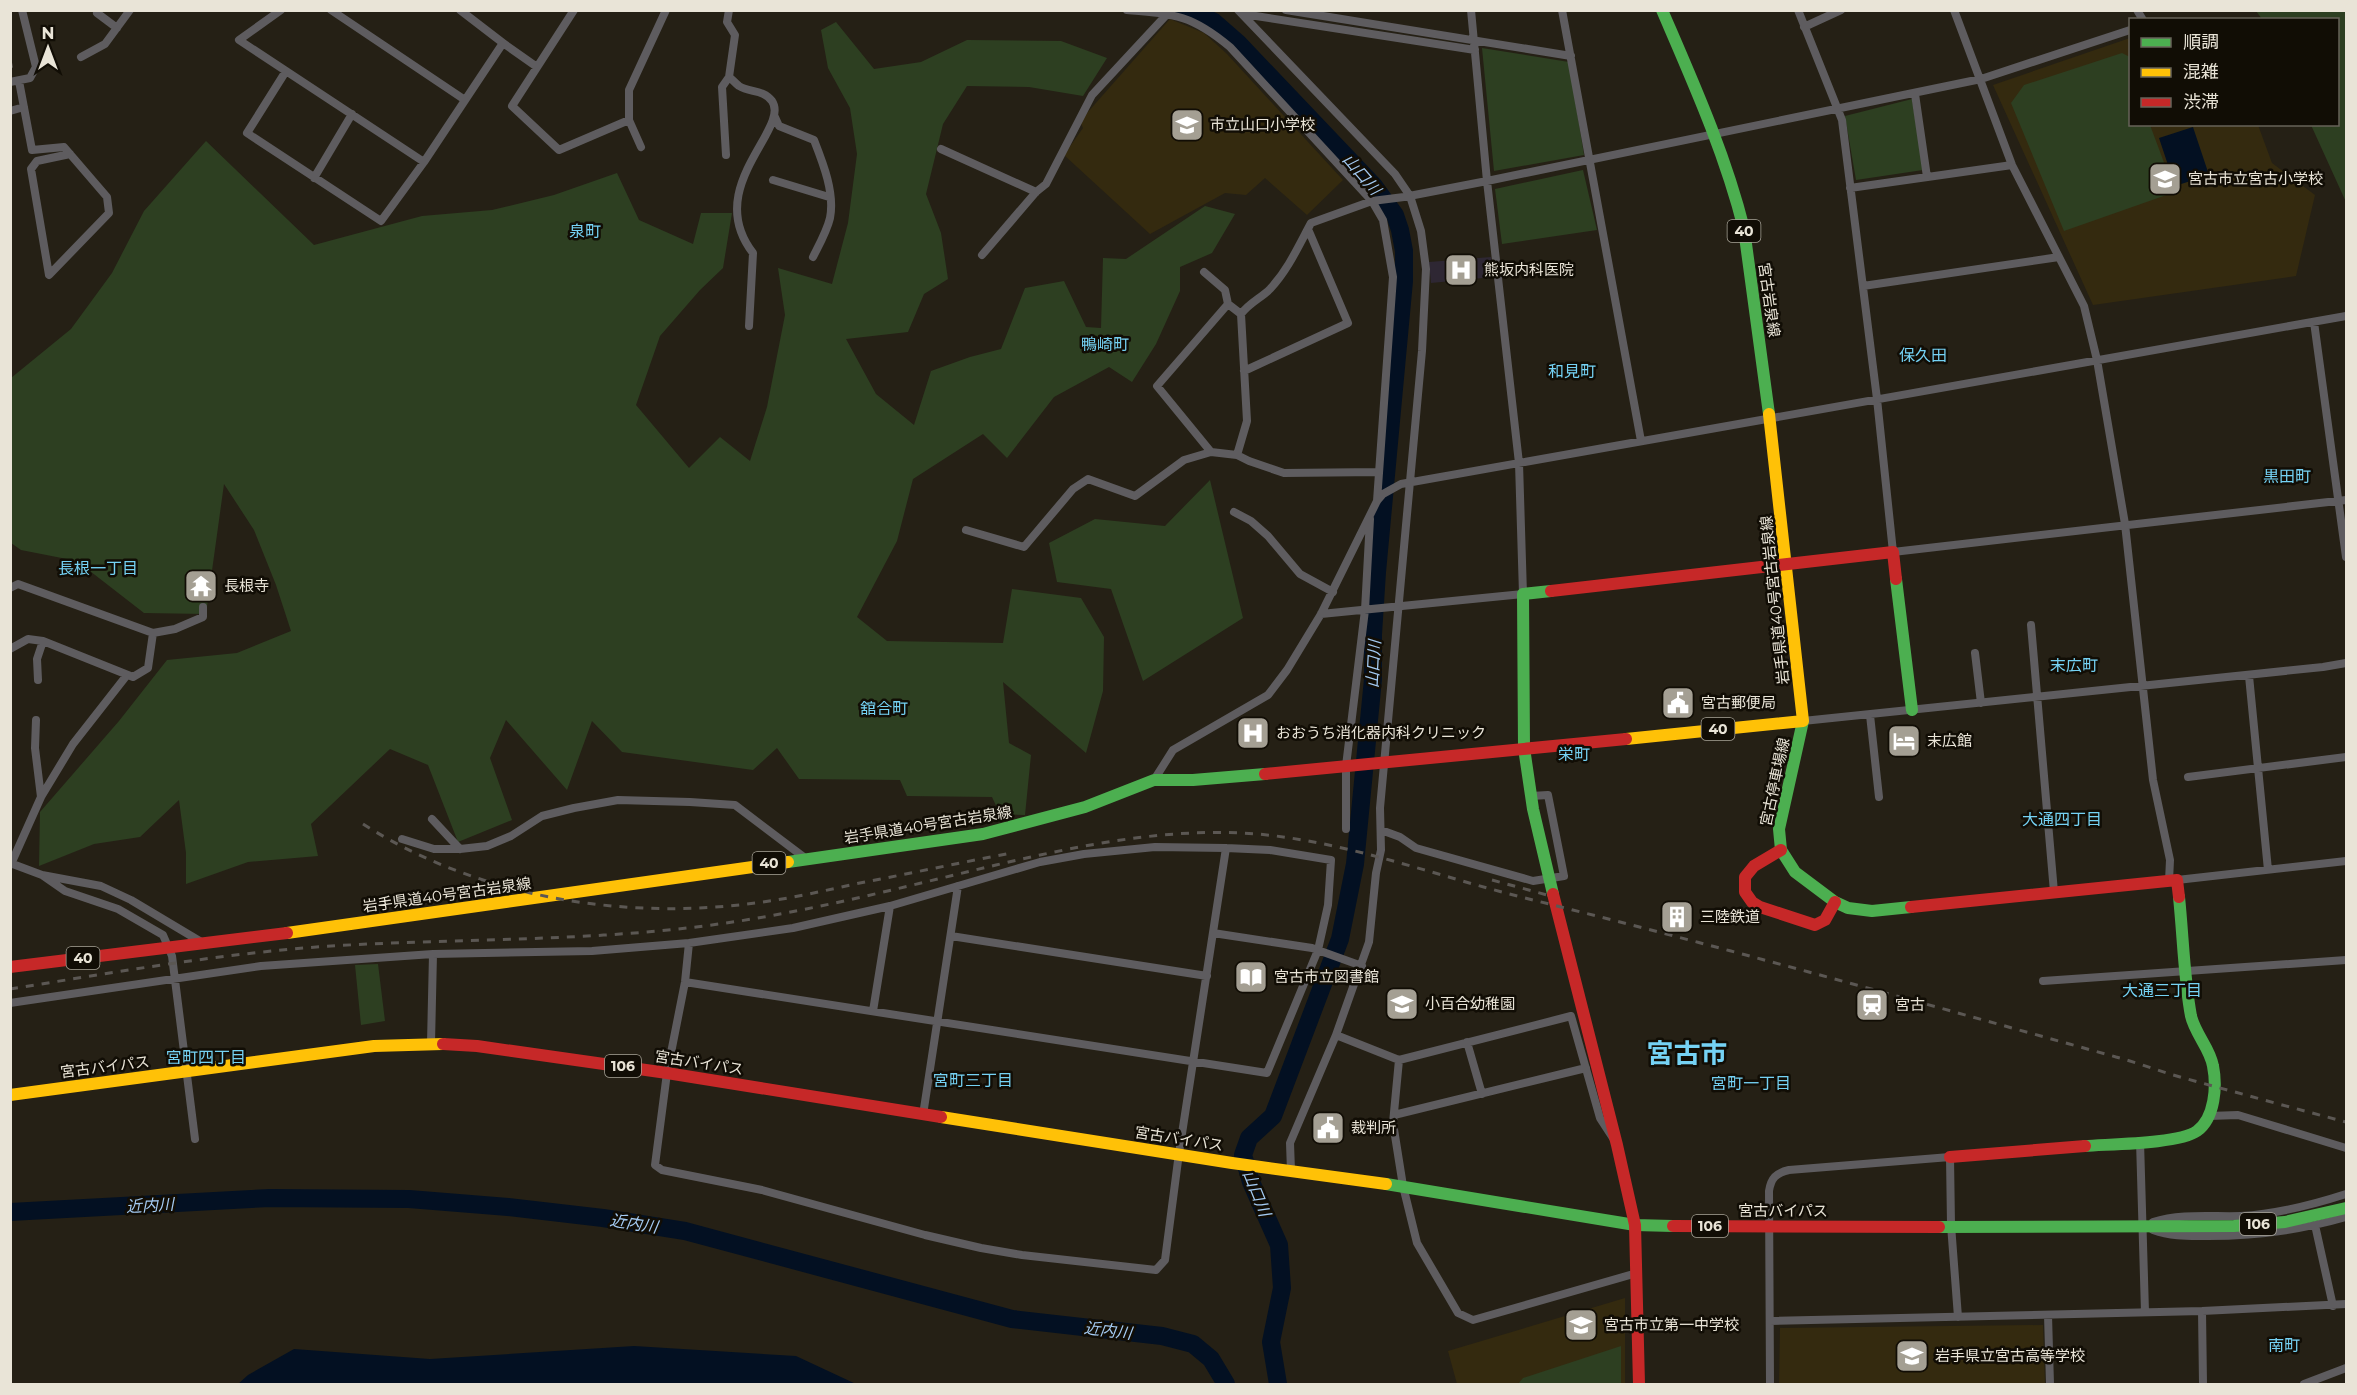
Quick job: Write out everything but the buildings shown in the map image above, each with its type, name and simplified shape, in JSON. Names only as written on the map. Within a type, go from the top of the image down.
[{"type":"main road","name":"宮古岩泉線","points":[[1662,10],[1714,135],[1737,198],[1744,229],[1776,464]]},
{"type":"main road","name":"岩手県道40号宮古岩泉線","points":[[10,968],[321,929],[983,834],[1085,807],[1154,780],[1193,780],[1381,764],[1803,721],[1776,464]]},
{"type":"main road","points":[[1638,1384],[1635,1225],[1617,1145],[1536,828],[1524,748],[1523,594],[1893,552],[1912,710]]},
{"type":"main road","name":"宮古停車場線","points":[[1781,850],[1779,829],[1803,721]]},
{"type":"main road","points":[[1835,902],[1823,923],[1809,925],[1783,913],[1756,905],[1744,890],[1745,877],[1749,870],[1781,850],[1795,872],[1835,902],[1848,908],[1872,910],[2173,880],[2193,1025],[2210,1056],[2214,1071],[2209,1116],[2203,1128],[2188,1136],[1950,1157]]},
{"type":"main road","name":"宮古バイパス","points":[[10,1095],[374,1046],[431,1043],[477,1046],[667,1072],[923,1115],[1232,1163],[1403,1186],[1635,1225],[2234,1226],[2285,1221],[2346,1208]]},
{"type":"street","points":[[22,10],[36,67],[30,78],[15,82],[24,107],[32,150],[64,147],[107,197],[109,213],[49,275],[31,169],[37,161],[70,154]]},
{"type":"street","points":[[81,57],[105,44],[130,10]]},
{"type":"street","points":[[281,10],[239,40],[424,162]]},
{"type":"street","points":[[331,10],[465,100]]},
{"type":"street","points":[[460,10],[537,67]]},
{"type":"street","points":[[574,10],[512,106],[560,150],[629,120]]},
{"type":"street","points":[[641,147],[629,120],[629,90],[666,10]]},
{"type":"street","points":[[726,155],[722,87],[729,77],[735,35],[728,22],[729,10]]},
{"type":"street","points":[[1127,10],[1170,12],[1209,29],[1230,47],[1372,201],[1383,220],[1392,277],[1379,472],[1380,498],[1321,614],[1287,670],[1268,695],[1173,750],[1154,780]]},
{"type":"street","points":[[1286,10],[1571,56]]},
{"type":"street","points":[[1321,614],[1523,594],[1518,463],[1471,10]]},
{"type":"street","points":[[1562,10],[1641,441]]},
{"type":"street","points":[[1798,10],[1842,120],[1877,399],[1893,552],[2342,501]]},
{"type":"street","points":[[1804,27],[1841,10]]},
{"type":"street","points":[[1954,10],[2012,165],[2084,306],[2097,360],[2125,524],[2153,780],[2173,880],[2346,861]]},
{"type":"street","points":[[982,255],[1036,192],[1046,184],[1092,95],[1170,12]]},
{"type":"street","points":[[1240,12],[1475,50]]},
{"type":"street","points":[[1240,12],[1395,174],[1407,197],[1423,240],[1426,269],[1422,351],[1405,484],[1381,764],[1381,850],[1376,873],[1372,924],[1362,966],[1336,1035],[1290,1143],[1291,1171]]},
{"type":"street","points":[[97,14],[117,28]]},
{"type":"street","points":[[1237,455],[1247,421],[1241,314],[1247,306],[1269,291],[1283,274],[1311,223],[1372,201],[1407,197],[1981,80],[2129,30]]},
{"type":"street","points":[[286,71],[247,133],[381,221],[424,162],[503,44]]},
{"type":"street","points":[[729,77],[740,87],[766,94],[774,103],[775,117],[779,126],[814,140],[824,165],[830,197],[830,217],[813,257]]},
{"type":"street","points":[[1916,94],[1928,177]]},
{"type":"street","points":[[10,111],[24,107]]},
{"type":"street","points":[[314,178],[352,114]]},
{"type":"street","points":[[748,326],[753,253],[743,240],[735,205],[743,178],[775,117]]},
{"type":"street","points":[[941,149],[1036,192]]},
{"type":"street","points":[[1850,188],[2012,165]]},
{"type":"street","points":[[773,180],[830,197]]},
{"type":"street","points":[[1244,371],[1348,323],[1308,229]]},
{"type":"street","points":[[1863,286],[2059,257]]},
{"type":"street","points":[[1204,272],[1225,290],[1228,304],[1241,314]]},
{"type":"street","points":[[1211,452],[1157,386],[1228,304]]},
{"type":"street","points":[[1380,498],[1405,484],[2346,316]]},
{"type":"street","points":[[2314,322],[2342,501],[2346,557]]},
{"type":"street","points":[[966,530],[1024,547],[1073,489],[1088,479],[1135,496],[1184,460],[1211,452],[1237,455],[1249,462],[1284,473],[1379,472]]},
{"type":"street","points":[[1234,512],[1251,521],[1268,536],[1300,574],[1333,592]]},
{"type":"street","points":[[1346,829],[1349,766],[1367,610],[1371,516]]},
{"type":"street","points":[[10,588],[18,584],[153,633],[175,629],[202,618],[203,607]]},
{"type":"street","points":[[2031,625],[2054,892]]},
{"type":"street","points":[[10,649],[28,639],[43,641],[133,677],[148,668],[153,633]]},
{"type":"street","points":[[39,680],[37,659],[43,641]]},
{"type":"street","points":[[1975,653],[1982,703]]},
{"type":"street","points":[[1803,721],[2249,676],[2346,663]]},
{"type":"street","points":[[127,675],[73,744],[41,797],[11,863],[42,875],[101,886],[131,900],[203,943]]},
{"type":"street","points":[[2249,676],[2260,768],[2268,870]]},
{"type":"street","points":[[1870,715],[1879,796]]},
{"type":"street","points":[[36,720],[35,748],[41,797]]},
{"type":"street","points":[[2188,777],[2346,757]]},
{"type":"street","points":[[1381,830],[1400,837],[1416,848],[1533,881],[1564,876],[1548,795],[1531,796]]},
{"type":"street","points":[[402,839],[435,849],[487,846],[511,836],[542,816],[574,808],[618,800],[690,802],[735,805],[805,858]]},
{"type":"street","points":[[432,819],[460,849]]},
{"type":"street","points":[[10,1004],[261,966],[432,954],[592,951],[689,944],[793,928],[890,906],[1040,862],[1084,854],[1155,847],[1226,848],[1270,850],[1331,860],[1328,905],[1318,950],[1267,1073],[685,982]]},
{"type":"street","points":[[689,944],[685,982],[667,1072],[655,1164],[662,1170],[762,1190],[925,1235],[1022,1256],[1156,1270],[1165,1260],[1179,1153],[1226,848]]},
{"type":"street","points":[[42,875],[65,891],[118,909],[163,935],[172,956],[195,1138]]},
{"type":"street","points":[[923,1115],[958,886]]},
{"type":"street","points":[[873,1011],[890,906]]},
{"type":"street","points":[[1213,933],[1318,950],[1362,966]]},
{"type":"street","points":[[951,936],[1207,976]]},
{"type":"street","points":[[431,1043],[432,954]]},
{"type":"street","points":[[2043,981],[2346,960]]},
{"type":"street","points":[[1336,1035],[1399,1060],[1570,1016],[1600,1118],[1617,1145]]},
{"type":"street","points":[[1467,1042],[1482,1094]]},
{"type":"street","points":[[1399,1060],[1394,1115],[1403,1186],[1417,1242],[1458,1313],[1473,1320],[1637,1273]]},
{"type":"street","points":[[1394,1115],[1586,1068]]},
{"type":"street","points":[[2209,1116],[2238,1115],[2346,1148]]},
{"type":"street","points":[[2139,1141],[2145,1312]]},
{"type":"street","points":[[1770,1384],[1770,1182],[1778,1173],[1790,1170],[1950,1157],[1951,1225],[1958,1317]]},
{"type":"street","points":[[2142,1226],[2166,1218],[2243,1216],[2273,1212],[2346,1194]]},
{"type":"street","points":[[2142,1226],[2168,1236],[2237,1236],[2315,1225],[2346,1217]]},
{"type":"street","points":[[2315,1225],[2333,1306]]},
{"type":"street","points":[[1770,1321],[2202,1311],[2346,1304]]},
{"type":"street","points":[[2202,1311],[2203,1384]]},
{"type":"street","points":[[2048,1315],[2050,1384]]},
{"type":"street","points":[[2304,1384],[2346,1368]]},
{"type":"shaded area","name":"市立山口小学校","points":[[1170,19],[1204,33],[1227,54],[1343,180],[1307,215],[1265,178],[1246,195],[1225,193],[1150,234],[1064,155],[1083,128],[1080,121]]},
{"type":"shaded area","name":"宮古市立宮古小学校","points":[[2129,38],[2129,126],[2258,126],[2272,163],[2315,195],[2296,276],[2093,305],[1993,85]]},
{"type":"shaded area","name":"熊坂内科医院","points":[[1491,257],[1493,277],[1431,283],[1429,262]]},
{"type":"shaded area","name":"宮古市立第一中学校","points":[[1625,1298],[1625,1384],[1457,1384],[1448,1351]]},
{"type":"shaded area","name":"岩手県立宮古高等学校","points":[[2043,1325],[2045,1384],[1779,1384],[1780,1328]]},
{"type":"green space","points":[[2256,11],[2346,11],[2346,202],[2311,126],[2339,126],[2339,18],[2261,18]]},
{"type":"green space","points":[[836,22],[874,69],[921,62],[967,40],[1061,41],[1107,58],[1083,96],[1029,87],[967,86],[943,124],[926,194],[941,233],[948,279],[924,294],[908,332],[846,339],[876,394],[914,425],[931,371],[1001,349],[1025,288],[1064,281],[1086,327],[1101,328],[1103,258],[1126,259],[1205,206],[1235,214],[1212,253],[1180,267],[1180,291],[1156,344],[1132,382],[1109,367],[1054,397],[1007,458],[983,434],[913,479],[897,541],[857,617],[887,641],[1003,643],[1012,589],[1081,598],[1104,637],[1103,691],[1086,753],[1003,682],[1009,743],[1031,755],[1025,815],[1000,814],[992,797],[907,796],[900,780],[799,779],[777,748],[753,770],[622,752],[592,721],[567,790],[506,720],[490,758],[512,820],[458,842],[428,765],[390,749],[311,824],[318,856],[248,862],[186,884],[186,853],[179,800],[140,837],[94,844],[39,866],[40,812],[119,721],[167,660],[237,653],[291,631],[254,530],[224,484],[206,614],[144,613],[77,561],[21,550],[11,543],[11,378],[71,329],[112,273],[144,211],[206,141],[314,245],[422,216],[492,210],[554,195],[617,173],[639,220],[693,244],[701,213],[732,213],[723,268],[700,290],[660,336],[636,405],[689,468],[720,437],[750,461],[767,407],[785,315],[778,268],[832,284],[848,223],[857,154],[850,108],[828,68],[821,30]]},
{"type":"green space","points":[[1482,48],[1569,62],[1584,155],[1494,171]]},
{"type":"green space","points":[[2122,53],[2129,56],[2129,126],[2150,126],[2175,192],[2064,231],[2011,103],[2024,85]]},
{"type":"green space","points":[[1912,99],[1923,170],[1856,180],[1845,116]]},
{"type":"green space","points":[[1583,170],[1597,230],[1502,244],[1495,189]]},
{"type":"green space","points":[[1210,480],[1243,618],[1143,681],[1111,589],[1057,582],[1049,543],[1095,519],[1165,526]]},
{"type":"green space","points":[[378,964],[385,1021],[361,1025],[355,965]]},
{"type":"green space","points":[[1621,1346],[1621,1384],[1518,1384],[1523,1378]]},
{"type":"water","points":[[2193,127],[2209,175],[2175,186],[2159,138]]},
{"type":"water","points":[[634,1346],[796,1356],[856,1384],[238,1384],[248,1375],[294,1349],[430,1359]]},
{"type":"waterway","name":"山口川","points":[[1176,10],[1195,13],[1214,22],[1238,43],[1374,186],[1395,215],[1404,251],[1404,281],[1377,572],[1373,679],[1355,864],[1340,939],[1273,1116],[1249,1138],[1243,1155],[1251,1182],[1279,1245],[1282,1288],[1271,1342],[1278,1384]]},
{"type":"waterway","name":"近内川","points":[[10,1212],[270,1198],[409,1199],[603,1218],[685,1231],[1012,1319],[1162,1336],[1193,1344],[1211,1359],[1226,1384]]},
{"type":"railway","points":[[10,60],[12,70]]},
{"type":"railway","points":[[363,824],[451,869],[499,885],[548,897],[647,908],[697,908],[774,900],[1011,853]]},
{"type":"railway","points":[[10,989],[170,964],[291,949],[380,943],[578,937],[726,923],[862,897],[1028,858],[1125,839],[1191,833],[1257,834],[1291,838],[1359,852],[1895,995],[2346,1122]]},
{"type":"railway","points":[[1492,880],[1547,895]]},
{"type":"traffic: fast","points":[[1662,10],[1718,145],[1744,229],[1769,414]]},
{"type":"traffic: fast","points":[[1896,579],[1912,710]]},
{"type":"traffic: fast","points":[[1551,591],[1523,594],[1524,748],[1533,809],[1553,894]]},
{"type":"traffic: fast","points":[[1803,721],[1779,829],[1781,850],[1795,872],[1835,902],[1848,908],[1872,911],[1911,907]]},
{"type":"traffic: fast","points":[[788,862],[983,834],[1085,807],[1154,780],[1193,780],[1265,774]]},
{"type":"traffic: fast","points":[[2085,1146],[2175,1139],[2197,1131],[2208,1118],[2215,1083],[2213,1066],[2191,1016],[2179,897]]},
{"type":"traffic: fast","points":[[1386,1184],[1635,1225],[1673,1226]]},
{"type":"traffic: fast","points":[[1939,1227],[2234,1226],[2285,1222],[2346,1208]]},
{"type":"traffic: slow","points":[[1626,739],[1803,721],[1769,414]]},
{"type":"traffic: slow","points":[[287,933],[788,862]]},
{"type":"traffic: slow","points":[[10,1095],[374,1046],[443,1044]]},
{"type":"traffic: slow","points":[[941,1117],[1232,1163],[1386,1184]]},
{"type":"traffic: jam","points":[[1551,591],[1893,552],[1896,579]]},
{"type":"traffic: jam","points":[[1265,774],[1626,739]]},
{"type":"traffic: jam","points":[[1781,850],[1754,866],[1745,877],[1745,892],[1752,902],[1760,907],[1815,925],[1825,920],[1835,902]]},
{"type":"traffic: jam","points":[[1911,907],[2177,880],[2179,897]]},
{"type":"traffic: jam","points":[[1553,894],[1635,1225],[1639,1384]]},
{"type":"traffic: jam","points":[[10,967],[287,933]]},
{"type":"traffic: jam","points":[[443,1044],[477,1046],[667,1073],[941,1117]]},
{"type":"traffic: jam","points":[[1950,1157],[2085,1146]]},
{"type":"traffic: jam","points":[[1673,1226],[1939,1227]]},
{"type":"place","name":"市立山口小学校","points":[[1187,125]]},
{"type":"place","name":"宮古市立宮古小学校","points":[[2165,179]]},
{"type":"place","name":"熊坂内科医院","points":[[1461,270]]},
{"type":"place","name":"長根寺","points":[[201,586]]},
{"type":"place","name":"宮古郵便局","points":[[1678,703]]},
{"type":"place","name":"おおうち消化器内科クリニック","points":[[1253,733]]},
{"type":"place","name":"末広館","points":[[1904,741]]},
{"type":"place","name":"三陸鉄道","points":[[1677,917]]},
{"type":"place","name":"宮古市立図書館","points":[[1251,977]]},
{"type":"place","name":"小百合幼稚園","points":[[1402,1004]]},
{"type":"place","name":"宮古","points":[[1872,1005]]},
{"type":"place","name":"裁判所","points":[[1328,1128]]},
{"type":"place","name":"宮古市立第一中学校","points":[[1581,1325]]},
{"type":"place","name":"岩手県立宮古高等学校","points":[[1912,1356]]},
{"type":"district","name":"泉町","points":[[585,231]]},
{"type":"district","name":"鴨崎町","points":[[1105,344]]},
{"type":"district","name":"保久田","points":[[1923,355]]},
{"type":"district","name":"和見町","points":[[1572,371]]},
{"type":"district","name":"黒田町","points":[[2287,476]]},
{"type":"district","name":"長根一丁目","points":[[98,568]]},
{"type":"district","name":"末広町","points":[[2074,665]]},
{"type":"district","name":"舘合町","points":[[884,708]]},
{"type":"district","name":"栄町","points":[[1574,754]]},
{"type":"district","name":"大通四丁目","points":[[2062,819]]},
{"type":"district","name":"大通三丁目","points":[[2162,990]]},
{"type":"district","name":"宮古市","points":[[1687,1054]]},
{"type":"district","name":"宮町四丁目","points":[[206,1057]]},
{"type":"district","name":"宮町三丁目","points":[[973,1080]]},
{"type":"district","name":"宮町一丁目","points":[[1751,1083]]},
{"type":"district","name":"南町","points":[[2284,1345]]}]
